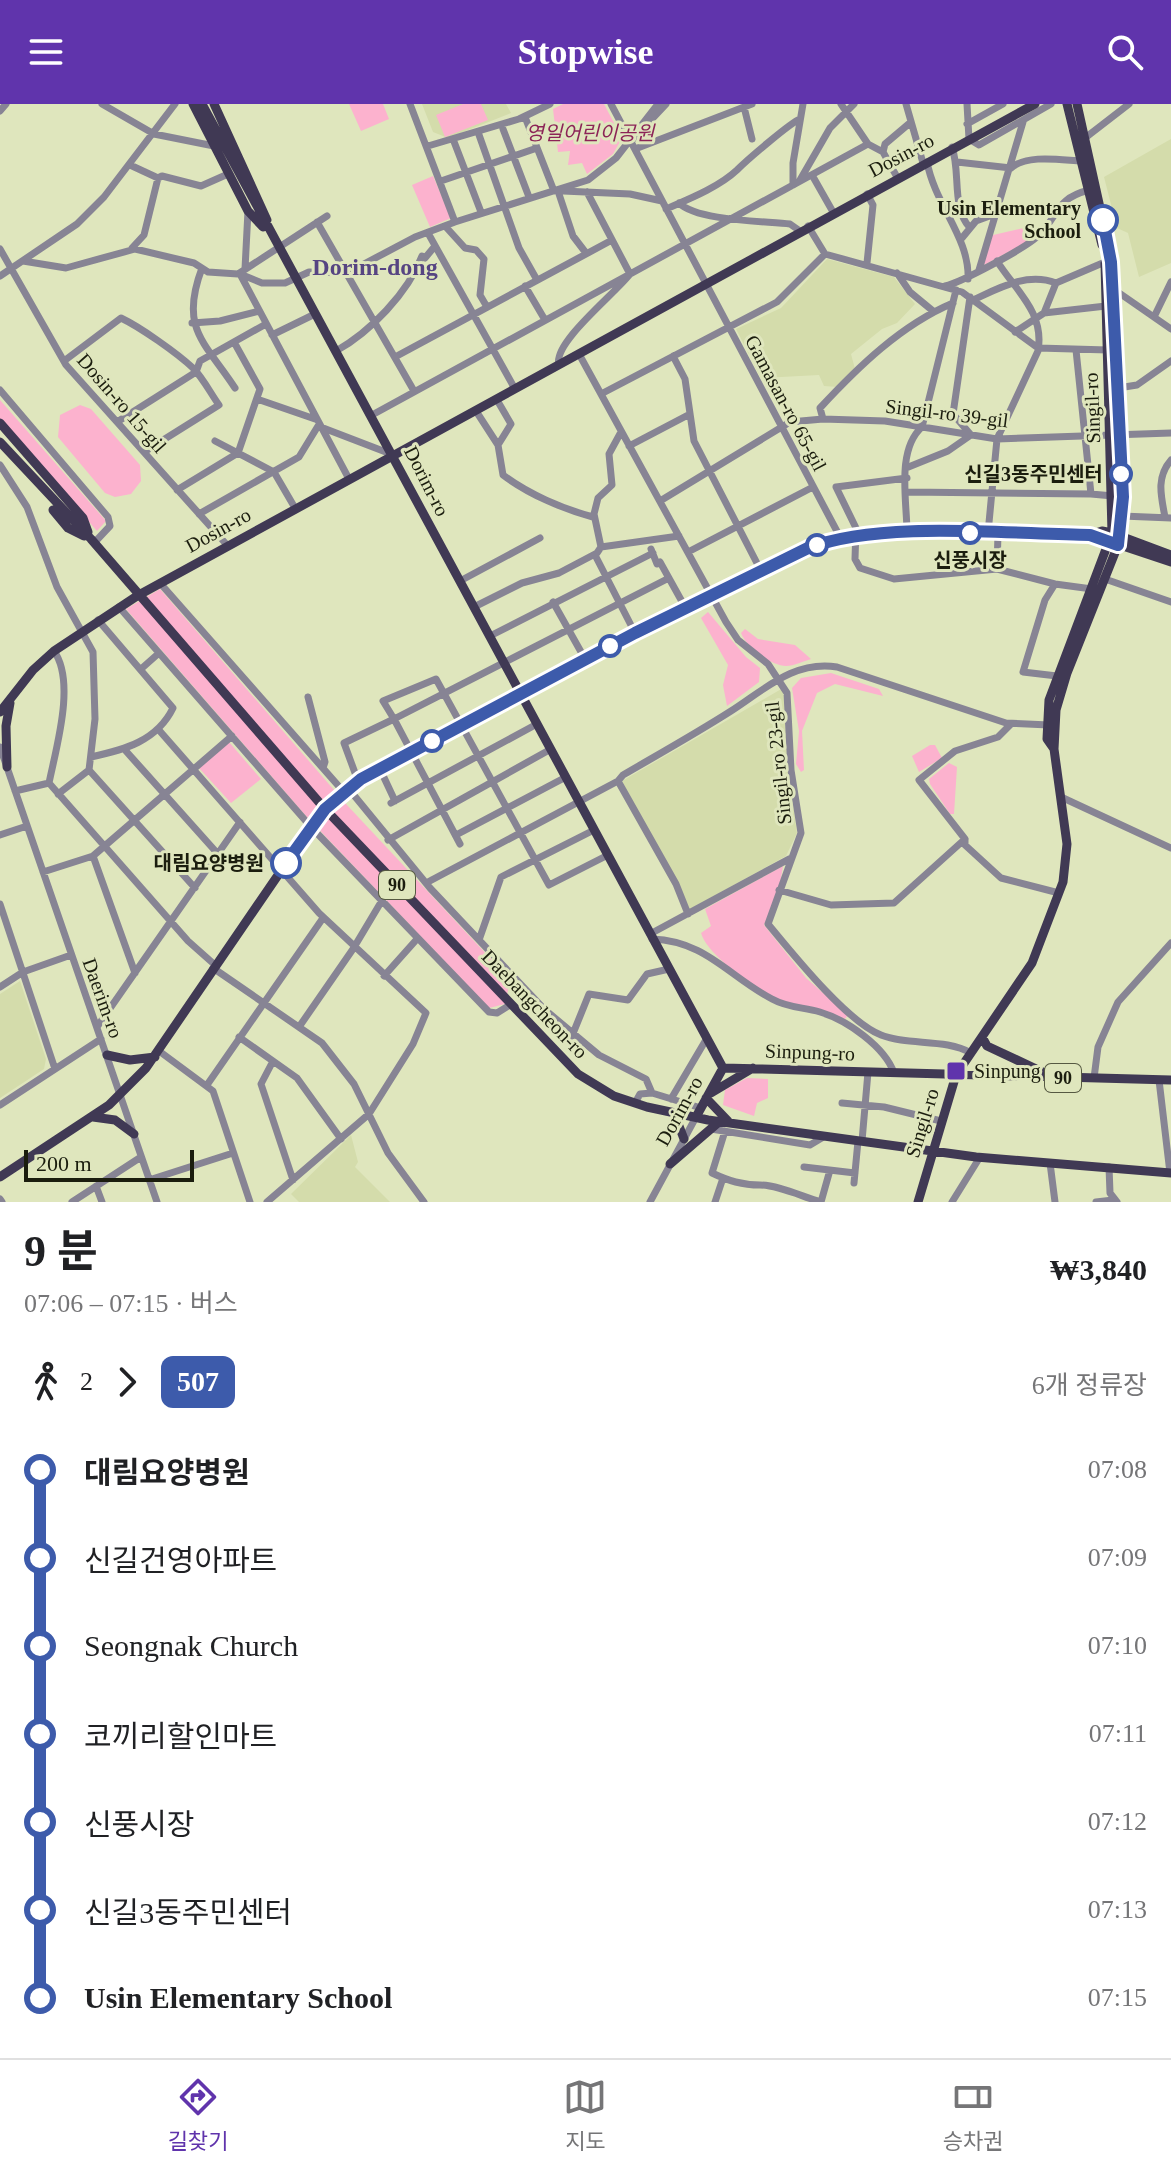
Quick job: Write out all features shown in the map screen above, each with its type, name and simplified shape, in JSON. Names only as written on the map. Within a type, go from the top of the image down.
[{"type":"main road","points":[[214,104],[263,205],[271,235]]},
{"type":"main road","name":"Dosin-ro","points":[[0,712],[33,670],[54,651],[137,596],[1035,104]]},
{"type":"main road","name":"Singil-ro","points":[[1051,725],[1067,673],[1105,579],[1122,516],[1108,350],[1105,262],[1067,104]]},
{"type":"main road","name":"Singil-ro","points":[[918,1202],[956,1075],[1038,952],[1059,893],[1067,854],[1051,725],[1057,676],[1115,539],[1113,496],[1118,388],[1109,245],[1077,104]]},
{"type":"main road","name":"Dorim-ro","points":[[196,105],[394,455],[723,1068],[699,1113]]},
{"type":"main road","points":[[219,147],[228,174],[248,211],[271,235]]},
{"type":"main road","points":[[0,423],[83,518],[92,541]]},
{"type":"main road","name":"Daebangcheon-ro","points":[[0,430],[66,506],[76,524]]},
{"type":"main road","name":"Daebangcheon-ro","points":[[0,442],[92,541],[325,809],[578,1074],[614,1096],[672,1118],[699,1113],[725,1125],[980,1157],[1171,1173]]},
{"type":"main road","points":[[0,448],[68,528],[92,541]]},
{"type":"main road","points":[[2,1173],[89,1118],[120,1093],[157,1054],[311,827],[345,789],[585,659],[760,569],[840,537],[907,533],[1090,535],[1171,555]]},
{"type":"main road","points":[[1115,539],[1171,562]]},
{"type":"main road","points":[[7,767],[6,726],[10,702]]},
{"type":"main road","points":[[982,1037],[987,1046],[1054,1077]]},
{"type":"main road","points":[[107,1055],[130,1060],[157,1054]]},
{"type":"main road","name":"Sinpung-ro","points":[[723,1068],[1171,1080]]},
{"type":"main road","points":[[670,1164],[711,1129],[725,1125],[707,1096],[754,1068]]},
{"type":"main road","points":[[89,1118],[115,1120],[134,1134]]},
{"type":"main road","points":[[672,1118],[682,1141]]},
{"type":"street","points":[[0,111],[6,104]]},
{"type":"street","points":[[102,104],[154,134],[219,147]]},
{"type":"street","points":[[0,276],[77,224],[130,165],[175,104]]},
{"type":"street","points":[[410,104],[455,222]]},
{"type":"street","points":[[428,146],[525,117],[550,104]]},
{"type":"street","name":"Gamasan-ro 65-gil","points":[[611,104],[704,285],[840,537]]},
{"type":"street","points":[[242,272],[262,283],[285,283],[309,272],[347,273],[455,222],[588,180],[616,158],[658,104]]},
{"type":"street","points":[[631,140],[641,134],[666,104]]},
{"type":"street","points":[[796,183],[793,163],[803,104]]},
{"type":"street","points":[[906,104],[942,209],[962,238],[969,277],[953,303],[922,427],[912,441],[906,468],[907,533]]},
{"type":"street","points":[[967,104],[969,139],[975,144],[983,144],[1051,104]]},
{"type":"street","points":[[967,124],[1003,104]]},
{"type":"street","points":[[1085,138],[1129,104]]},
{"type":"street","points":[[635,149],[748,106],[752,139]]},
{"type":"street","points":[[796,183],[847,106],[868,144],[883,152],[897,177]]},
{"type":"street","points":[[525,117],[558,191],[573,236],[586,253]]},
{"type":"street","points":[[558,191],[630,194],[664,205],[679,203],[698,197],[708,186],[735,172],[748,157],[800,119]]},
{"type":"street","points":[[883,152],[885,144],[911,122]]},
{"type":"street","points":[[979,270],[1023,122]]},
{"type":"street","points":[[503,129],[529,197]]},
{"type":"street","points":[[478,132],[519,248],[537,280]]},
{"type":"street","points":[[453,139],[481,212]]},
{"type":"street","points":[[372,415],[868,144]]},
{"type":"street","name":"Dosin-ro","points":[[952,147],[957,162],[955,186],[970,228]]},
{"type":"street","points":[[441,181],[537,148]]},
{"type":"street","points":[[957,162],[1011,168],[1015,164],[1045,159],[1082,161]]},
{"type":"street","points":[[130,165],[158,178],[162,176],[201,186],[228,174]]},
{"type":"street","points":[[812,175],[833,212]]},
{"type":"street","points":[[130,250],[144,235],[158,178]]},
{"type":"street","points":[[943,286],[969,277],[1041,234],[1060,204],[1089,190]]},
{"type":"street","points":[[587,192],[630,274]]},
{"type":"street","name":"Dosin-ro","points":[[867,194],[873,205],[873,214],[867,263]]},
{"type":"street","points":[[679,203],[684,209],[790,224],[804,229],[825,254],[867,263],[959,291],[1038,348],[1108,350]]},
{"type":"street","points":[[248,211],[242,272],[259,311],[349,479]]},
{"type":"street","points":[[962,238],[983,217],[995,214]]},
{"type":"street","points":[[23,261],[66,268],[130,250],[178,258],[222,275],[242,272],[251,263],[327,216]]},
{"type":"street","points":[[317,222],[414,391]]},
{"type":"street","points":[[445,226],[465,248],[476,250],[484,259],[480,295],[487,307]]},
{"type":"street","points":[[428,233],[515,389]]},
{"type":"street","points":[[395,357],[612,240]]},
{"type":"street","points":[[336,351],[352,342],[374,321],[415,275],[422,256],[425,258],[435,246]]},
{"type":"street","name":"Dosin-ro 15-gil","points":[[0,249],[64,361],[227,545]]},
{"type":"street","points":[[601,394],[777,302],[825,254]]},
{"type":"street","points":[[997,261],[1009,280],[1015,283],[1041,316]]},
{"type":"street","points":[[997,569],[990,492],[997,439],[1038,348],[1041,316],[1056,283],[1105,262]]},
{"type":"street","points":[[202,268],[196,283],[192,323],[235,388]]},
{"type":"street","points":[[897,273],[910,292],[933,311]]},
{"type":"street","points":[[559,365],[559,351],[594,309],[630,274]]},
{"type":"street","points":[[972,298],[1015,283],[1043,278],[1056,283]]},
{"type":"street","points":[[1154,317],[1171,282]]},
{"type":"street","points":[[525,286],[545,320]]},
{"type":"street","points":[[1112,288],[1171,329]]},
{"type":"street","points":[[906,468],[948,451],[971,435],[953,414],[972,298]]},
{"type":"street","points":[[823,419],[820,408],[864,361],[933,311],[953,303]]},
{"type":"street","points":[[1015,332],[1041,316],[1106,306]]},
{"type":"street","points":[[192,323],[220,321],[259,311]]},
{"type":"street","points":[[272,335],[315,314]]},
{"type":"street","points":[[64,361],[121,318],[145,329],[157,343],[196,372],[219,405],[144,452]]},
{"type":"street","points":[[117,422],[196,372],[200,361],[266,324]]},
{"type":"street","points":[[177,490],[238,453],[260,389],[234,342]]},
{"type":"street","points":[[1076,350],[1091,494]]},
{"type":"street","points":[[579,354],[738,640],[768,664],[777,679]]},
{"type":"street","points":[[673,356],[685,379],[694,441],[760,569]]},
{"type":"street","name":"Singil-ro","points":[[1118,388],[1137,385],[1171,361]]},
{"type":"street","points":[[0,390],[108,517],[110,526],[92,541]]},
{"type":"street","points":[[257,399],[394,455]]},
{"type":"street","points":[[497,400],[511,424],[498,445]]},
{"type":"street","points":[[476,411],[498,445],[503,475],[525,492],[544,496],[570,512],[593,517]]},
{"type":"street","points":[[629,446],[690,414]]},
{"type":"street","name":"Singil-ro 39-gil","points":[[780,425],[823,419],[922,427],[997,439],[1171,433]]},
{"type":"street","points":[[199,514],[299,457],[317,422]]},
{"type":"street","points":[[660,501],[780,425]]},
{"type":"street","points":[[601,547],[593,517],[598,498],[612,485],[609,454],[621,432]]},
{"type":"street","points":[[215,441],[274,472],[295,508]]},
{"type":"street","points":[[1122,516],[1168,517],[1159,493],[1162,471],[1171,460]]},
{"type":"street","points":[[0,465],[27,507],[57,587],[93,652],[95,668],[89,770],[58,794]]},
{"type":"street","points":[[907,478],[836,487],[851,513],[858,567],[894,579],[997,569],[1055,584],[1092,589]]},
{"type":"street","points":[[688,552],[813,487]]},
{"type":"street","points":[[907,492],[1113,496]]},
{"type":"street","points":[[474,607],[530,579],[559,573],[595,555],[601,547],[622,542],[649,543],[679,536]]},
{"type":"street","points":[[460,581],[540,538]]},
{"type":"street","points":[[649,543],[685,607]]},
{"type":"street","points":[[490,636],[653,553]]},
{"type":"street","points":[[595,555],[635,633]]},
{"type":"street","points":[[358,781],[344,743],[506,665],[669,578]]},
{"type":"street","points":[[1105,579],[1171,602]]},
{"type":"street","points":[[160,583],[426,883],[515,978],[572,1036],[599,1055],[646,1079],[652,1093]]},
{"type":"street","points":[[1055,584],[1045,600],[1023,672],[1057,676]]},
{"type":"street","points":[[553,602],[585,659]]},
{"type":"street","points":[[119,607],[311,827],[417,939],[489,1012],[497,1013],[510,1005]]},
{"type":"street","points":[[91,757],[125,750],[158,729],[173,708],[124,648],[107,635],[98,620]]},
{"type":"street","points":[[49,783],[62,719],[61,664],[54,651]]},
{"type":"street","points":[[141,669],[159,653]]},
{"type":"street","points":[[426,883],[618,781],[777,679],[812,666],[837,667],[1011,724],[1051,725]]},
{"type":"street","points":[[460,844],[383,701],[436,679],[549,885],[608,855]]},
{"type":"street","name":"Singil-ro 23-gil","points":[[777,679],[787,693],[791,770],[801,833],[789,859],[768,924],[791,947],[809,974],[861,1023],[879,1034],[971,1053]]},
{"type":"street","points":[[308,697],[325,762],[323,768]]},
{"type":"street","points":[[380,769],[393,802],[537,724]]},
{"type":"street","points":[[1011,724],[998,737],[955,751],[919,780],[965,839],[965,845],[1001,878],[1059,893]]},
{"type":"street","points":[[158,729],[323,918],[353,949],[426,1013],[413,1044],[369,1114],[267,1202]]},
{"type":"street","points":[[43,872],[93,856],[232,736]]},
{"type":"street","points":[[388,840],[551,749]]},
{"type":"street","points":[[125,750],[218,854]]},
{"type":"street","name":"Daerim-ro","points":[[1,752],[157,1202]]},
{"type":"street","points":[[89,770],[195,888]]},
{"type":"street","points":[[456,835],[566,777]]},
{"type":"street","points":[[618,781],[676,884],[688,914]]},
{"type":"street","points":[[15,791],[49,783]]},
{"type":"street","points":[[49,783],[214,967],[325,1046],[354,1084],[388,1153],[424,1202]]},
{"type":"street","points":[[1061,797],[1171,848]]},
{"type":"street","points":[[97,1027],[240,822]]},
{"type":"street","points":[[0,835],[27,826]]},
{"type":"street","points":[[479,940],[501,877],[594,830]]},
{"type":"street","points":[[779,890],[831,905],[894,903],[965,839]]},
{"type":"street","points":[[93,856],[135,973]]},
{"type":"street","points":[[651,936],[789,859]]},
{"type":"street","points":[[299,1027],[383,903],[393,882]]},
{"type":"street","points":[[0,904],[55,1069]]},
{"type":"street","points":[[207,1085],[323,918]]},
{"type":"street","name":"Sinpung-ro","points":[[651,936],[684,942],[700,949],[768,997],[844,1022],[889,1059],[894,1073]]},
{"type":"street","points":[[384,976],[417,939]]},
{"type":"street","points":[[1094,1078],[1098,1047],[1118,1002],[1171,943]]},
{"type":"street","points":[[0,987],[23,972],[71,955]]},
{"type":"street","points":[[572,1036],[589,994],[628,1000],[647,974],[669,969]]},
{"type":"street","points":[[239,1037],[297,1078],[341,1139]]},
{"type":"street","name":"Dorim-ro","points":[[671,1099],[707,1038]]},
{"type":"street","points":[[0,1105],[101,1039]]},
{"type":"street","points":[[157,1054],[213,1091],[250,1202]]},
{"type":"street","points":[[273,1061],[261,1084],[293,1180]]},
{"type":"street","points":[[854,1183],[868,1072]]},
{"type":"street","points":[[1159,1080],[1171,1173]]},
{"type":"street","points":[[635,1103],[640,1094],[652,1093],[699,1113]]},
{"type":"street","points":[[842,1103],[866,1104],[941,1121]]},
{"type":"street","name":"Dorim-ro","points":[[650,1202],[699,1113]]},
{"type":"street","points":[[725,1125],[712,1173],[723,1178],[749,1188],[760,1185],[821,1202],[830,1170]]},
{"type":"street","points":[[149,1180],[233,1153]]},
{"type":"street","points":[[72,1202],[141,1157]]},
{"type":"street","points":[[952,1202],[980,1157]]},
{"type":"street","points":[[1050,1163],[1055,1202]]},
{"type":"street","points":[[804,1167],[855,1173]]},
{"type":"street","points":[[1099,1202],[1115,1201],[1109,1167]]},
{"type":"street","points":[[715,1202],[723,1178]]},
{"type":"street","points":[[96,1186],[102,1202]]},
{"type":"shaded area","points":[[422,104],[506,104],[511,113],[448,138],[433,132]]},
{"type":"shaded area","points":[[1171,139],[1171,263],[1139,277],[1128,233],[1117,228],[1104,177]]},
{"type":"shaded area","points":[[827,259],[894,277],[915,304],[897,323],[882,329],[851,354],[855,369],[838,387],[824,386],[819,375],[761,378],[736,329],[781,308]]},
{"type":"shaded area","points":[[783,688],[788,772],[797,833],[786,856],[690,909],[622,781]]},
{"type":"shaded area","points":[[20,981],[46,1059],[44,1069],[0,1098],[0,994]]},
{"type":"shaded area","points":[[351,1135],[358,1162],[355,1167],[390,1202],[299,1202],[291,1194]]},
{"type":"green space","points":[[349,104],[383,104],[389,119],[361,131]]},
{"type":"green space","points":[[463,104],[481,104],[488,120],[445,137],[436,115]]},
{"type":"green space","name":"영일어린이공원","points":[[563,104],[604,104],[622,138],[613,154],[587,174],[582,163],[568,165],[570,151],[558,152],[553,109]]},
{"type":"green space","points":[[433,176],[451,218],[430,227],[412,185]]},
{"type":"green space","points":[[1028,227],[1029,241],[980,267],[989,236]]},
{"type":"green space","points":[[0,400],[106,521],[97,531],[0,420]]},
{"type":"green space","points":[[80,405],[91,409],[140,465],[141,481],[131,494],[115,497],[105,493],[58,437],[60,415]]},
{"type":"green space","points":[[160,589],[347,805],[504,973],[509,986],[505,1004],[489,1008],[306,816],[126,609]]},
{"type":"green space","points":[[708,612],[746,657],[760,668],[759,682],[727,706],[723,685],[728,665],[701,618]]},
{"type":"green space","points":[[745,629],[758,639],[795,645],[811,659],[789,666],[773,663],[748,644],[741,633]]},
{"type":"green space","points":[[831,673],[879,689],[883,696],[835,684],[817,693],[802,731],[804,770],[801,772],[796,764],[799,731],[792,688],[801,678]]},
{"type":"green space","points":[[229,742],[261,779],[231,803],[199,768]]},
{"type":"green space","points":[[935,745],[942,758],[919,772],[912,756]]},
{"type":"green space","points":[[949,763],[957,767],[954,814],[950,814],[929,779]]},
{"type":"green space","points":[[783,866],[779,890],[764,925],[806,978],[848,1015],[845,1019],[785,1002],[763,991],[724,963],[701,933],[711,926],[705,909]]},
{"type":"green space","points":[[747,1078],[768,1079],[768,1098],[757,1103],[754,1116],[723,1105],[725,1090]]},
{"type":"bus line","name":"507","points":[[286,863],[325,809],[338,795],[361,779],[635,633],[778,560],[808,548],[838,537],[877,533],[1090,535],[1118,545],[1123,497],[1111,262],[1103,220]]},
{"type":"place","name":"Usin Elementary School","points":[[1103,220]]},
{"type":"place","name":"신길3동주민센터","points":[[1121,474]]},
{"type":"place","name":"신풍시장","points":[[970,533]]},
{"type":"place","name":"대림요양병원","points":[[286,863]]},
{"type":"place","name":"Sinpung","points":[[956,1071]]},
{"type":"district","name":"Dorim-dong","points":[[375,267]]}]
